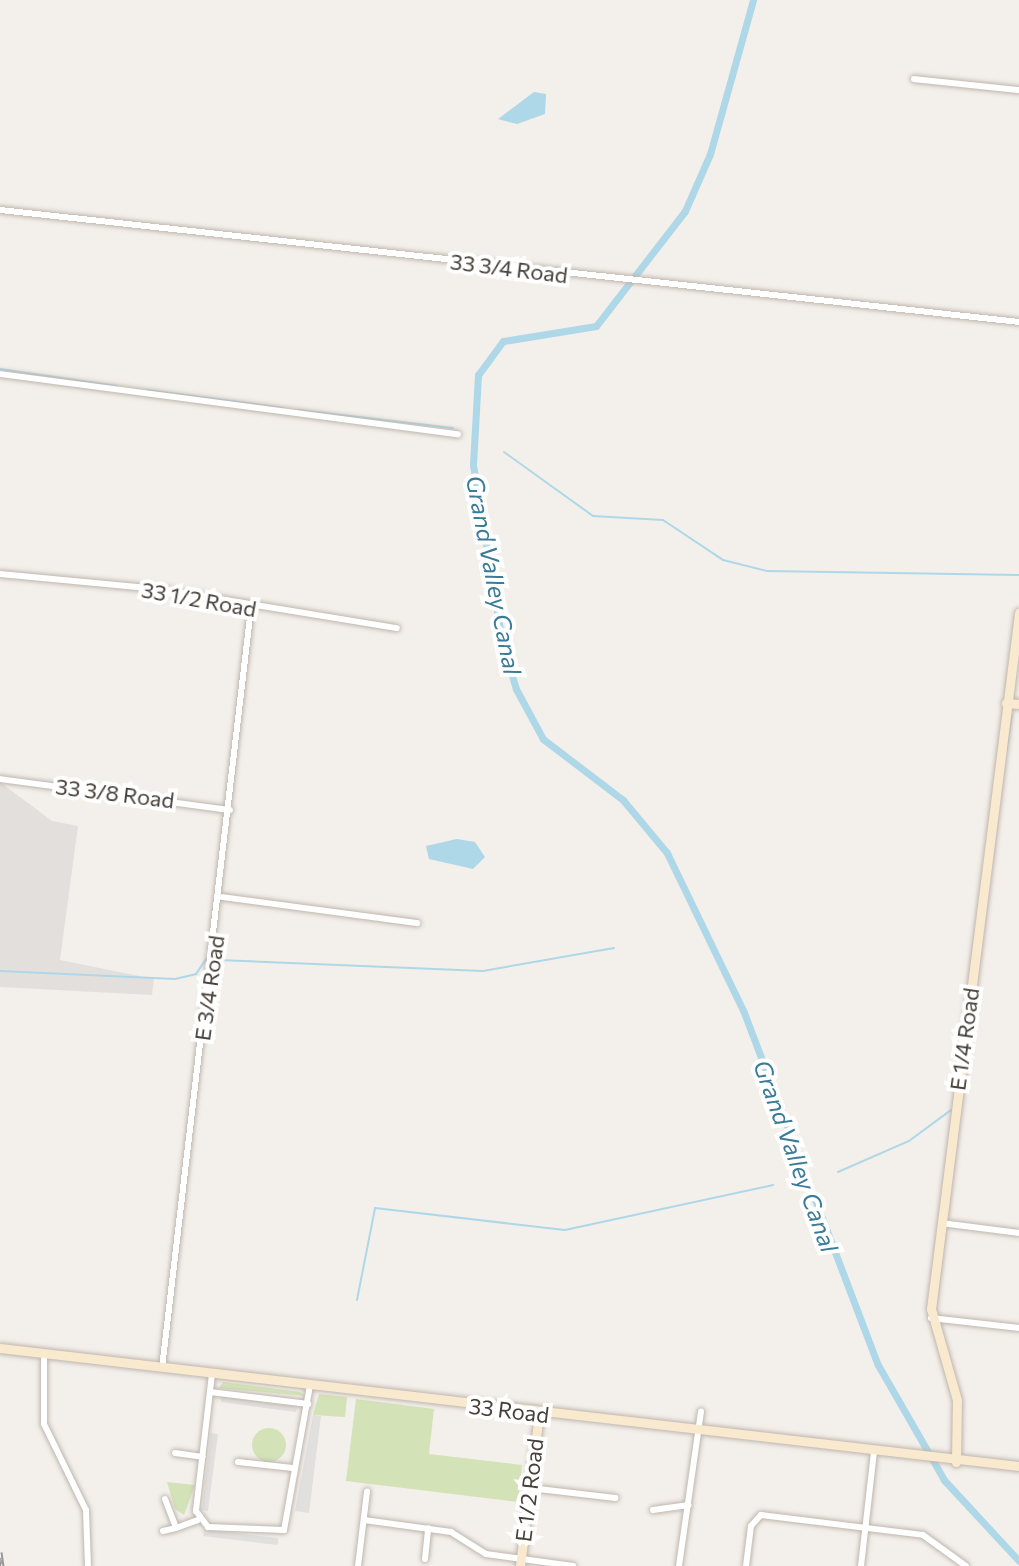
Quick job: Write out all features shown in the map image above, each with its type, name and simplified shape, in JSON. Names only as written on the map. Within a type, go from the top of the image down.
[{"type":"main road","name":"E 1/4 Road","points":[[956,1462],[957,1400],[931,1318],[1019,613]]},
{"type":"main road","points":[[1006,703],[1019,704]]},
{"type":"main road","name":"33 Road","points":[[0,1348],[956,1462],[1019,1466]]},
{"type":"main road","name":"E 1/2 Road","points":[[520,1563],[539,1413]]},
{"type":"street","points":[[914,79],[1019,90]]},
{"type":"street","name":"33 3/4 Road","points":[[0,210],[639,283],[1019,322]]},
{"type":"street","points":[[0,374],[458,434]]},
{"type":"street","name":"33 1/2 Road","points":[[0,574],[158,589],[251,608],[397,628]]},
{"type":"street","name":"E 3/4 Road","points":[[162,1368],[222,897],[230,810],[225,799],[251,608]]},
{"type":"street","name":"33 3/8 Road","points":[[0,779],[230,810]]},
{"type":"street","points":[[222,897],[417,923]]},
{"type":"street","points":[[941,1223],[1019,1233]]},
{"type":"street","points":[[931,1318],[1019,1328]]},
{"type":"street","points":[[44,1353],[44,1424],[86,1510],[88,1566]]},
{"type":"street","points":[[198,1520],[196,1511],[212,1374]]},
{"type":"street","points":[[163,1531],[198,1520],[276,1534],[286,1527],[293,1468],[310,1386]]},
{"type":"street","points":[[210,1392],[308,1404]]},
{"type":"street","points":[[679,1566],[701,1412]]},
{"type":"street","points":[[861,1566],[874,1452]]},
{"type":"street","points":[[175,1453],[203,1457]]},
{"type":"street","points":[[238,1462],[293,1468]]},
{"type":"street","points":[[530,1488],[615,1498]]},
{"type":"street","points":[[358,1566],[367,1492]]},
{"type":"street","points":[[165,1499],[176,1528]]},
{"type":"street","points":[[653,1510],[689,1505]]},
{"type":"street","points":[[746,1566],[751,1526],[761,1515],[931,1538],[964,1565]]},
{"type":"street","points":[[364,1520],[451,1532],[486,1554],[520,1563],[573,1566]]},
{"type":"street","points":[[425,1559],[428,1528]]},
{"type":"shaded area","points":[[0,782],[52,821],[78,826],[60,960],[154,979],[152,995],[0,987]]},
{"type":"shaded area","points":[[221,1396],[297,1405],[296,1412],[221,1402]]},
{"type":"shaded area","points":[[313,1415],[321,1416],[309,1513],[295,1511]]},
{"type":"shaded area","points":[[211,1433],[218,1434],[208,1511],[202,1510]]},
{"type":"shaded area","points":[[204,1529],[278,1538],[278,1545],[203,1536]]},
{"type":"green space","points":[[223,1382],[300,1392],[305,1396],[219,1388]]},
{"type":"green space","points":[[319,1394],[347,1397],[345,1417],[313,1415]]},
{"type":"green space","points":[[356,1399],[434,1409],[429,1454],[522,1465],[518,1502],[346,1481]]},
{"type":"green space","points":[[269,1428],[281,1433],[286,1445],[281,1457],[269,1462],[257,1457],[252,1445],[257,1433]]},
{"type":"green space","points":[[167,1482],[195,1485],[184,1515],[175,1509]]},
{"type":"water","points":[[534,92],[546,94],[545,114],[517,124],[498,119]]},
{"type":"water","points":[[457,839],[475,842],[485,857],[473,869],[429,859],[426,846]]},
{"type":"waterway","name":"Grand Valley Canal","points":[[753,0],[710,154],[685,211],[596,326],[503,341],[478,375],[473,465],[502,642],[516,689],[543,739],[623,800],[667,853],[743,1010],[878,1365],[944,1480],[1019,1561]]},
{"type":"waterway","points":[[0,369],[117,386]]},
{"type":"waterway","points":[[147,390],[283,408]]},
{"type":"waterway","points":[[298,410],[453,428]]},
{"type":"waterway","points":[[504,452],[593,516],[663,520],[723,560],[767,571],[1019,575]]},
{"type":"waterway","points":[[1006,752],[1012,715]]},
{"type":"waterway","points":[[218,960],[483,971],[614,948]]},
{"type":"waterway","points":[[0,971],[175,979],[196,974],[206,959]]},
{"type":"waterway","points":[[838,1172],[909,1141],[951,1110]]},
{"type":"waterway","points":[[357,1300],[375,1208],[565,1230],[773,1185]]},
{"type":"railway","points":[[0,1552],[2,1566]]}]
